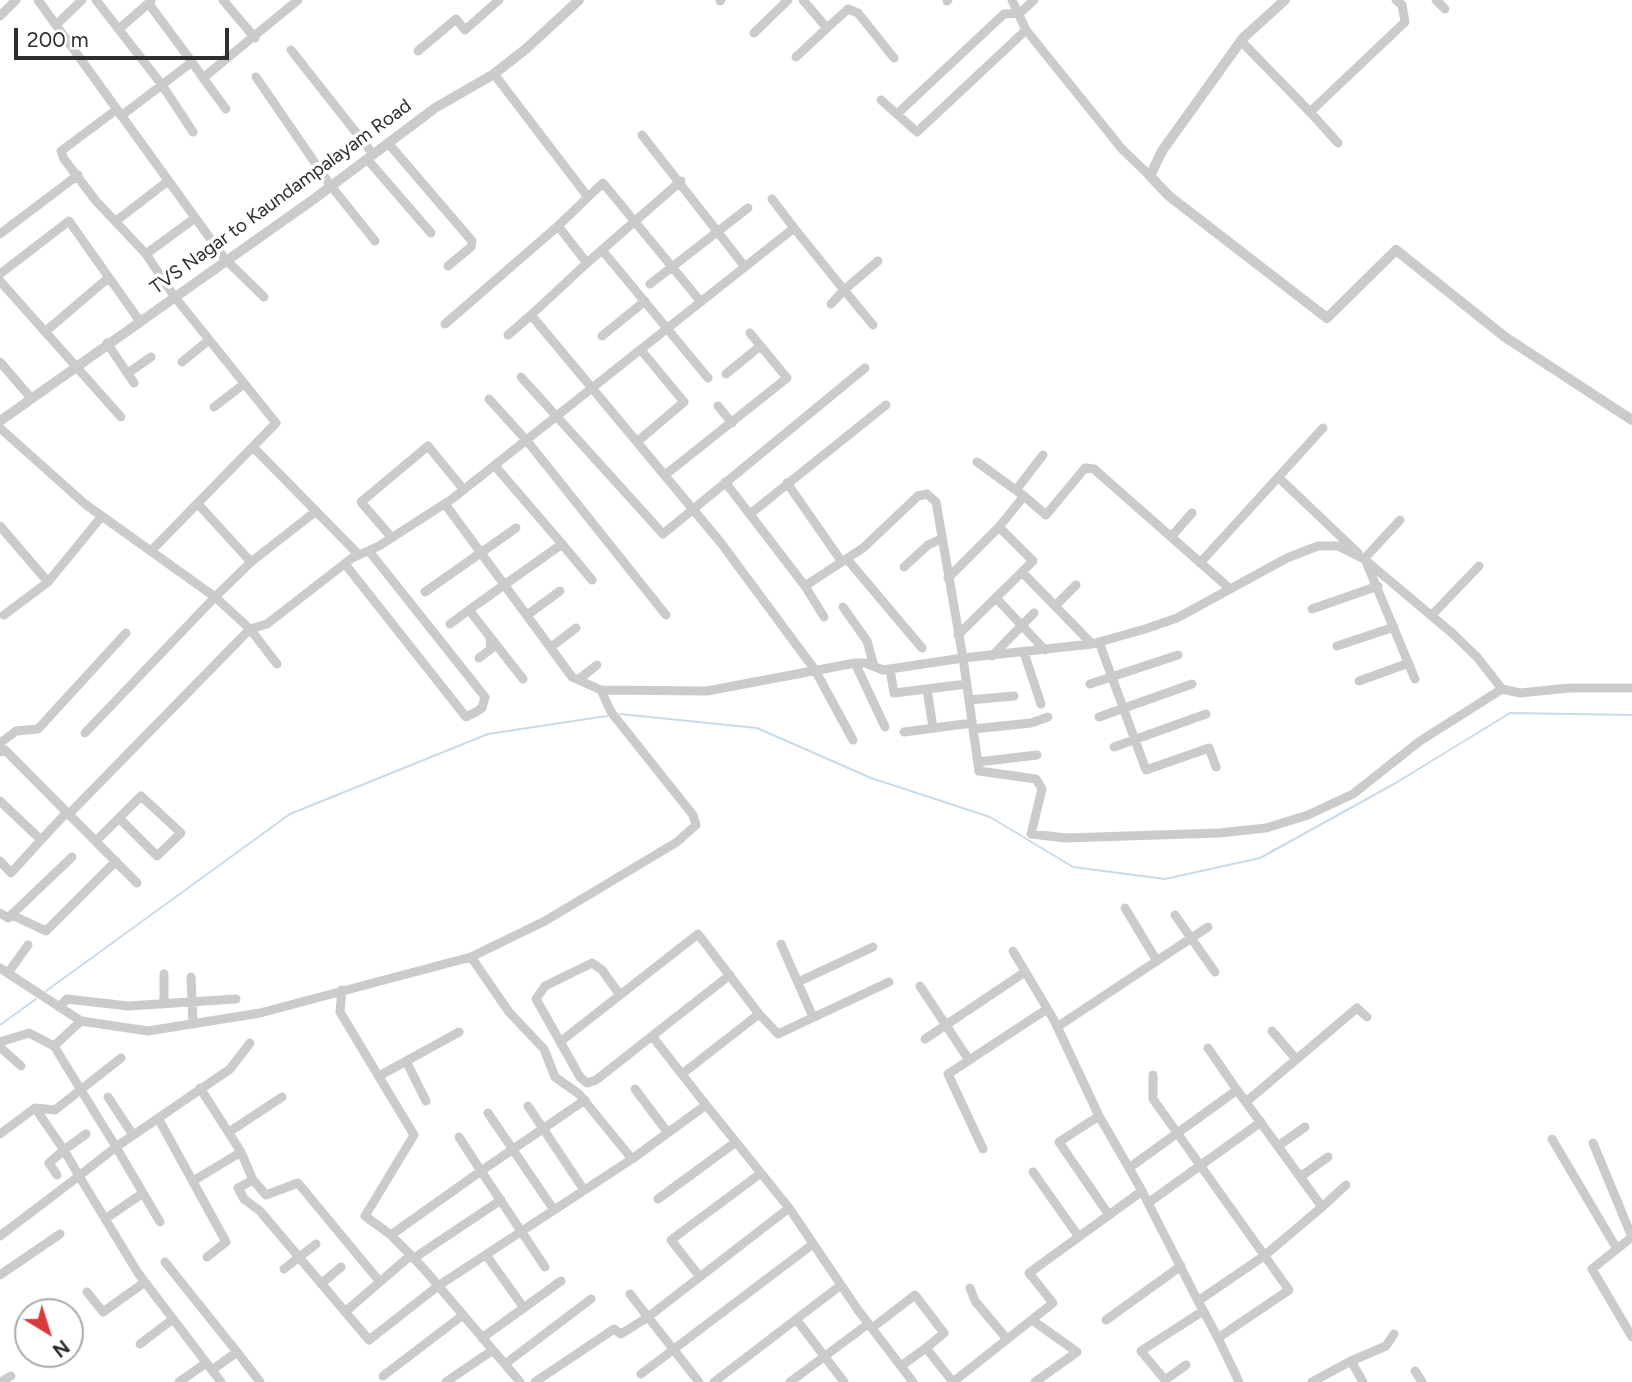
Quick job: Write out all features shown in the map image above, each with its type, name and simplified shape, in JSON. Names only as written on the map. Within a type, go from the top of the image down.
[{"type":"street","points":[[38,0],[225,260],[264,297]]},
{"type":"street","points":[[56,25],[82,0]]},
{"type":"street","points":[[96,0],[162,85],[193,132]]},
{"type":"street","points":[[223,0],[255,38]]},
{"type":"street","points":[[418,51],[456,19],[466,30],[499,0]]},
{"type":"street","name":"TVS Nagar to Kaundampalayam Road","points":[[0,421],[107,342],[331,186],[435,108],[494,74],[579,0]]},
{"type":"street","points":[[754,33],[788,0]]},
{"type":"street","points":[[803,0],[827,28]]},
{"type":"street","points":[[1012,0],[1026,30],[1122,149],[1169,196],[1327,318],[1396,250],[1505,337],[1632,420]]},
{"type":"street","points":[[897,114],[1004,14],[1020,13],[1034,0]]},
{"type":"street","points":[[1150,176],[1162,151],[1241,41],[1285,0]]},
{"type":"street","points":[[1436,0],[1445,9]]},
{"type":"street","points":[[0,16],[14,1]]},
{"type":"street","points":[[119,29],[151,2],[226,109]]},
{"type":"street","points":[[203,78],[255,38],[293,2]]},
{"type":"street","points":[[1310,112],[1405,22],[1402,2]]},
{"type":"street","points":[[796,57],[847,5],[858,13],[894,58]]},
{"type":"street","points":[[881,100],[917,132],[1026,30]]},
{"type":"street","points":[[1241,41],[1338,143]]},
{"type":"street","points":[[291,50],[431,233]]},
{"type":"street","points":[[151,551],[276,423],[174,296],[146,254],[96,201],[61,151],[162,85],[192,62]]},
{"type":"street","points":[[494,74],[589,197]]},
{"type":"street","points":[[256,77],[331,186],[375,241]]},
{"type":"street","points":[[642,135],[681,181],[745,267]]},
{"type":"street","points":[[388,143],[472,241],[471,247],[447,266]]},
{"type":"street","points":[[0,234],[78,175]]},
{"type":"street","points":[[116,221],[168,181]]},
{"type":"street","points":[[508,335],[681,181]]},
{"type":"street","points":[[445,324],[558,226],[603,183],[701,302]]},
{"type":"street","points":[[772,198],[873,325]]},
{"type":"street","points":[[650,284],[748,208]]},
{"type":"street","points":[[146,254],[195,218]]},
{"type":"street","points":[[0,274],[69,221],[107,279],[139,320]]},
{"type":"street","points":[[558,226],[587,263]]},
{"type":"street","points":[[0,861],[11,873],[40,840],[250,629],[267,624],[353,557],[392,538],[464,490],[794,228]]},
{"type":"street","points":[[602,250],[708,378]]},
{"type":"street","points":[[831,304],[878,261]]},
{"type":"street","points":[[46,331],[107,279]]},
{"type":"street","points":[[0,281],[121,417]]},
{"type":"street","points":[[602,336],[645,301]]},
{"type":"street","points":[[531,314],[693,508],[815,670],[853,740]]},
{"type":"street","points":[[665,475],[788,378],[750,333]]},
{"type":"street","points":[[182,362],[209,340]]},
{"type":"street","points":[[107,342],[134,383]]},
{"type":"street","points":[[726,374],[760,346]]},
{"type":"street","points":[[638,441],[684,402],[640,350]]},
{"type":"street","points":[[128,373],[151,357]]},
{"type":"street","points":[[0,362],[31,398]]},
{"type":"street","points":[[521,377],[663,534],[865,368]]},
{"type":"street","points":[[215,407],[244,384]]},
{"type":"street","points":[[489,400],[527,441],[667,615]]},
{"type":"street","points":[[750,514],[886,405]]},
{"type":"street","points":[[718,406],[732,423]]},
{"type":"street","points":[[0,428],[102,516],[215,597],[250,629],[277,664]]},
{"type":"street","points":[[1200,563],[1323,428]]},
{"type":"street","points":[[392,538],[362,502],[428,446],[464,490]]},
{"type":"street","points":[[253,447],[315,512],[353,557],[466,717],[482,708],[485,696],[369,551]]},
{"type":"street","points":[[948,578],[999,527],[1043,455]]},
{"type":"street","points":[[977,462],[1046,515],[1085,468],[1094,469],[1229,588]]},
{"type":"street","points":[[495,466],[592,580]]},
{"type":"street","points":[[1279,477],[1364,559],[1432,615],[1477,657],[1502,689],[1520,693],[1569,688],[1632,688]]},
{"type":"street","points":[[725,482],[805,586],[824,617]]},
{"type":"street","points":[[788,483],[844,560],[922,648]]},
{"type":"street","points":[[805,586],[863,548],[918,496],[927,494],[936,502],[979,771],[1036,779],[1042,789],[1031,834],[1066,838],[1219,833],[1266,828],[1308,815],[1353,794],[1420,741],[1502,689]]},
{"type":"street","points":[[198,503],[251,562]]},
{"type":"street","points":[[444,504],[572,677],[601,690],[707,691],[855,663],[890,669],[1095,643],[1177,618],[1229,588],[1318,546],[1338,546],[1364,559],[1378,586],[1415,679]]},
{"type":"street","points":[[85,733],[251,562],[315,512]]},
{"type":"street","points":[[1171,537],[1192,513]]},
{"type":"street","points":[[4,615],[48,582],[102,516]]},
{"type":"street","points":[[1364,559],[1400,520]]},
{"type":"street","points":[[0,526],[48,582]]},
{"type":"street","points":[[958,635],[1033,561],[999,527]]},
{"type":"street","points":[[425,592],[516,528]]},
{"type":"street","points":[[904,567],[928,545],[942,539]]},
{"type":"street","points":[[450,624],[562,544]]},
{"type":"street","points":[[1432,615],[1479,566]]},
{"type":"street","points":[[1022,572],[1095,643],[1111,677],[1146,770],[1209,748],[1216,767]]},
{"type":"street","points":[[1055,606],[1076,585]]},
{"type":"street","points":[[1312,609],[1378,586]]},
{"type":"street","points":[[527,615],[560,591]]},
{"type":"street","points":[[996,598],[1045,650]]},
{"type":"street","points":[[843,607],[867,641],[874,666]]},
{"type":"street","points":[[469,610],[523,679]]},
{"type":"street","points":[[992,656],[1034,613]]},
{"type":"street","points":[[1337,646],[1394,627]]},
{"type":"street","points":[[551,648],[576,628]]},
{"type":"street","points":[[0,743],[16,731],[37,729],[126,633]]},
{"type":"street","points":[[479,658],[491,649],[490,637]]},
{"type":"street","points":[[1024,653],[1041,704]]},
{"type":"street","points":[[1090,684],[1178,655]]},
{"type":"street","points":[[855,663],[885,727]]},
{"type":"street","points":[[1359,681],[1409,663]]},
{"type":"street","points":[[579,679],[597,665]]},
{"type":"street","points":[[890,669],[894,693],[967,684]]},
{"type":"street","points":[[1099,717],[1192,684]]},
{"type":"street","points":[[927,689],[933,728]]},
{"type":"street","points":[[28,945],[4,971],[81,1021],[148,1031],[260,1013],[471,957],[593,894],[677,842],[696,825],[693,814],[611,712],[601,690]]},
{"type":"street","points":[[969,700],[1014,696]]},
{"type":"street","points":[[1114,747],[1206,715]]},
{"type":"street","points":[[904,732],[1031,723],[1048,717]]},
{"type":"street","points":[[0,752],[5,750],[138,883]]},
{"type":"street","points":[[978,762],[1037,755]]},
{"type":"street","points":[[96,841],[119,818],[141,796],[181,833],[157,856],[119,818]]},
{"type":"street","points":[[0,801],[40,840]]},
{"type":"street","points":[[0,913],[8,918],[12,915],[72,857]]},
{"type":"street","points":[[12,915],[46,931],[116,861]]},
{"type":"street","points":[[1125,908],[1157,961]]},
{"type":"street","points":[[1175,915],[1215,972]]},
{"type":"street","points":[[1057,1027],[1208,927]]},
{"type":"street","points":[[560,1042],[698,934],[759,1014],[778,1034],[889,982]]},
{"type":"street","points":[[781,944],[813,1017]]},
{"type":"street","points":[[798,982],[873,947]]},
{"type":"street","points":[[1013,951],[1057,1027],[1099,1116],[1142,1191],[1239,1382]]},
{"type":"street","points":[[471,957],[509,1012],[544,1049],[555,1076],[584,1100],[632,1159]]},
{"type":"street","points":[[620,995],[592,963],[545,986],[536,999],[580,1077],[587,1083],[596,1080],[730,975]]},
{"type":"street","points":[[925,1039],[1025,972]]},
{"type":"street","points":[[164,974],[164,1004]]},
{"type":"street","points":[[191,976],[193,1024]]},
{"type":"street","points":[[920,986],[969,1060]]},
{"type":"street","points":[[342,990],[340,1012],[414,1135],[365,1216],[391,1235],[412,1257],[520,1382]]},
{"type":"street","points":[[59,1007],[66,999],[128,1006],[236,999]]},
{"type":"street","points":[[1246,1102],[1357,1008],[1367,1017]]},
{"type":"street","points":[[983,1149],[948,1074],[1047,1009]]},
{"type":"street","points":[[682,1074],[759,1014]]},
{"type":"street","points":[[54,1046],[81,1021]]},
{"type":"street","points":[[1272,1031],[1296,1059]]},
{"type":"street","points":[[379,1076],[458,1032]]},
{"type":"street","points":[[22,1066],[0,1045],[29,1033],[54,1046],[160,1222]]},
{"type":"street","points":[[652,1036],[789,1208],[912,1382]]},
{"type":"street","points":[[0,1236],[116,1147],[230,1069],[250,1043]]},
{"type":"street","points":[[1208,1048],[1322,1207]]},
{"type":"street","points":[[0,1134],[35,1108],[55,1110],[121,1058]]},
{"type":"street","points":[[406,1061],[426,1101]]},
{"type":"street","points":[[1153,1075],[1153,1099],[1289,1290],[1218,1338]]},
{"type":"street","points":[[200,1088],[241,1152],[253,1180],[266,1195],[298,1183],[380,1282]]},
{"type":"street","points":[[635,1089],[668,1133]]},
{"type":"street","points":[[1129,1168],[1237,1090]]},
{"type":"street","points":[[108,1097],[133,1135]]},
{"type":"street","points":[[229,1132],[282,1097]]},
{"type":"street","points":[[391,1235],[511,1148],[584,1100]]},
{"type":"street","points":[[253,1180],[238,1188],[244,1199],[260,1211],[369,1340],[439,1286],[632,1159],[706,1105]]},
{"type":"street","points":[[528,1106],[584,1190]]},
{"type":"street","points":[[35,1108],[145,1282],[221,1382]]},
{"type":"street","points":[[488,1113],[554,1210]]},
{"type":"street","points":[[1099,1116],[1059,1142],[1109,1215]]},
{"type":"street","points":[[158,1118],[226,1242],[207,1257]]},
{"type":"street","points":[[1148,1203],[1261,1122]]},
{"type":"street","points":[[1278,1146],[1305,1127]]},
{"type":"street","points":[[57,1175],[49,1163],[86,1134]]},
{"type":"street","points":[[459,1137],[545,1267]]},
{"type":"street","points":[[1552,1139],[1617,1249]]},
{"type":"street","points":[[658,1199],[736,1142]]},
{"type":"street","points":[[1593,1143],[1632,1237],[1592,1269],[1632,1337]]},
{"type":"street","points":[[192,1181],[241,1152]]},
{"type":"street","points":[[1300,1177],[1328,1157]]},
{"type":"street","points":[[1033,1172],[1079,1237]]},
{"type":"street","points":[[700,1277],[671,1240],[761,1173]]},
{"type":"street","points":[[1198,1301],[1264,1256],[1346,1185]]},
{"type":"street","points":[[926,1348],[953,1382],[1053,1303],[1030,1273],[1142,1191]]},
{"type":"street","points":[[105,1219],[143,1193]]},
{"type":"street","points":[[345,1312],[412,1257],[501,1200]]},
{"type":"street","points":[[535,1382],[614,1329],[621,1334],[648,1317],[789,1208]]},
{"type":"street","points":[[0,1275],[60,1234]]},
{"type":"street","points":[[284,1269],[316,1244]]},
{"type":"street","points":[[641,1374],[813,1244]]},
{"type":"street","points":[[486,1255],[524,1308]]},
{"type":"street","points":[[165,1262],[260,1382]]},
{"type":"street","points":[[1106,1320],[1181,1266]]},
{"type":"street","points":[[321,1284],[341,1267]]},
{"type":"street","points":[[482,1338],[561,1281]]},
{"type":"street","points":[[88,1292],[103,1312],[145,1282]]},
{"type":"street","points":[[714,1382],[841,1285]]},
{"type":"street","points":[[970,1289],[975,1301],[1007,1339]]},
{"type":"street","points":[[630,1294],[699,1382]]},
{"type":"street","points":[[790,1382],[824,1356],[915,1296],[944,1333],[901,1366]]},
{"type":"street","points":[[505,1364],[591,1299]]},
{"type":"street","points":[[1186,1365],[1170,1380],[1165,1380],[1141,1351],[1203,1311]]},
{"type":"street","points":[[383,1376],[463,1315]]},
{"type":"street","points":[[141,1344],[173,1319]]},
{"type":"street","points":[[796,1319],[844,1382]]},
{"type":"street","points":[[1032,1320],[1077,1352],[1035,1382]]},
{"type":"street","points":[[1312,1382],[1386,1346],[1394,1334]]},
{"type":"street","points":[[446,1382],[493,1350]]},
{"type":"street","points":[[179,1382],[237,1352]]},
{"type":"street","points":[[1351,1361],[1363,1382]]},
{"type":"street","points":[[1416,1371],[1422,1382]]},
{"type":"street","points":[[1,1382],[12,1376]]},
{"type":"waterway","points":[[620,714],[757,728],[871,778],[990,817],[1073,867],[1165,879],[1260,858],[1394,784],[1510,713],[1632,715]]},
{"type":"waterway","points":[[46,991],[290,814],[488,734],[607,716]]},
{"type":"waterway","points":[[0,1025],[36,999]]}]
